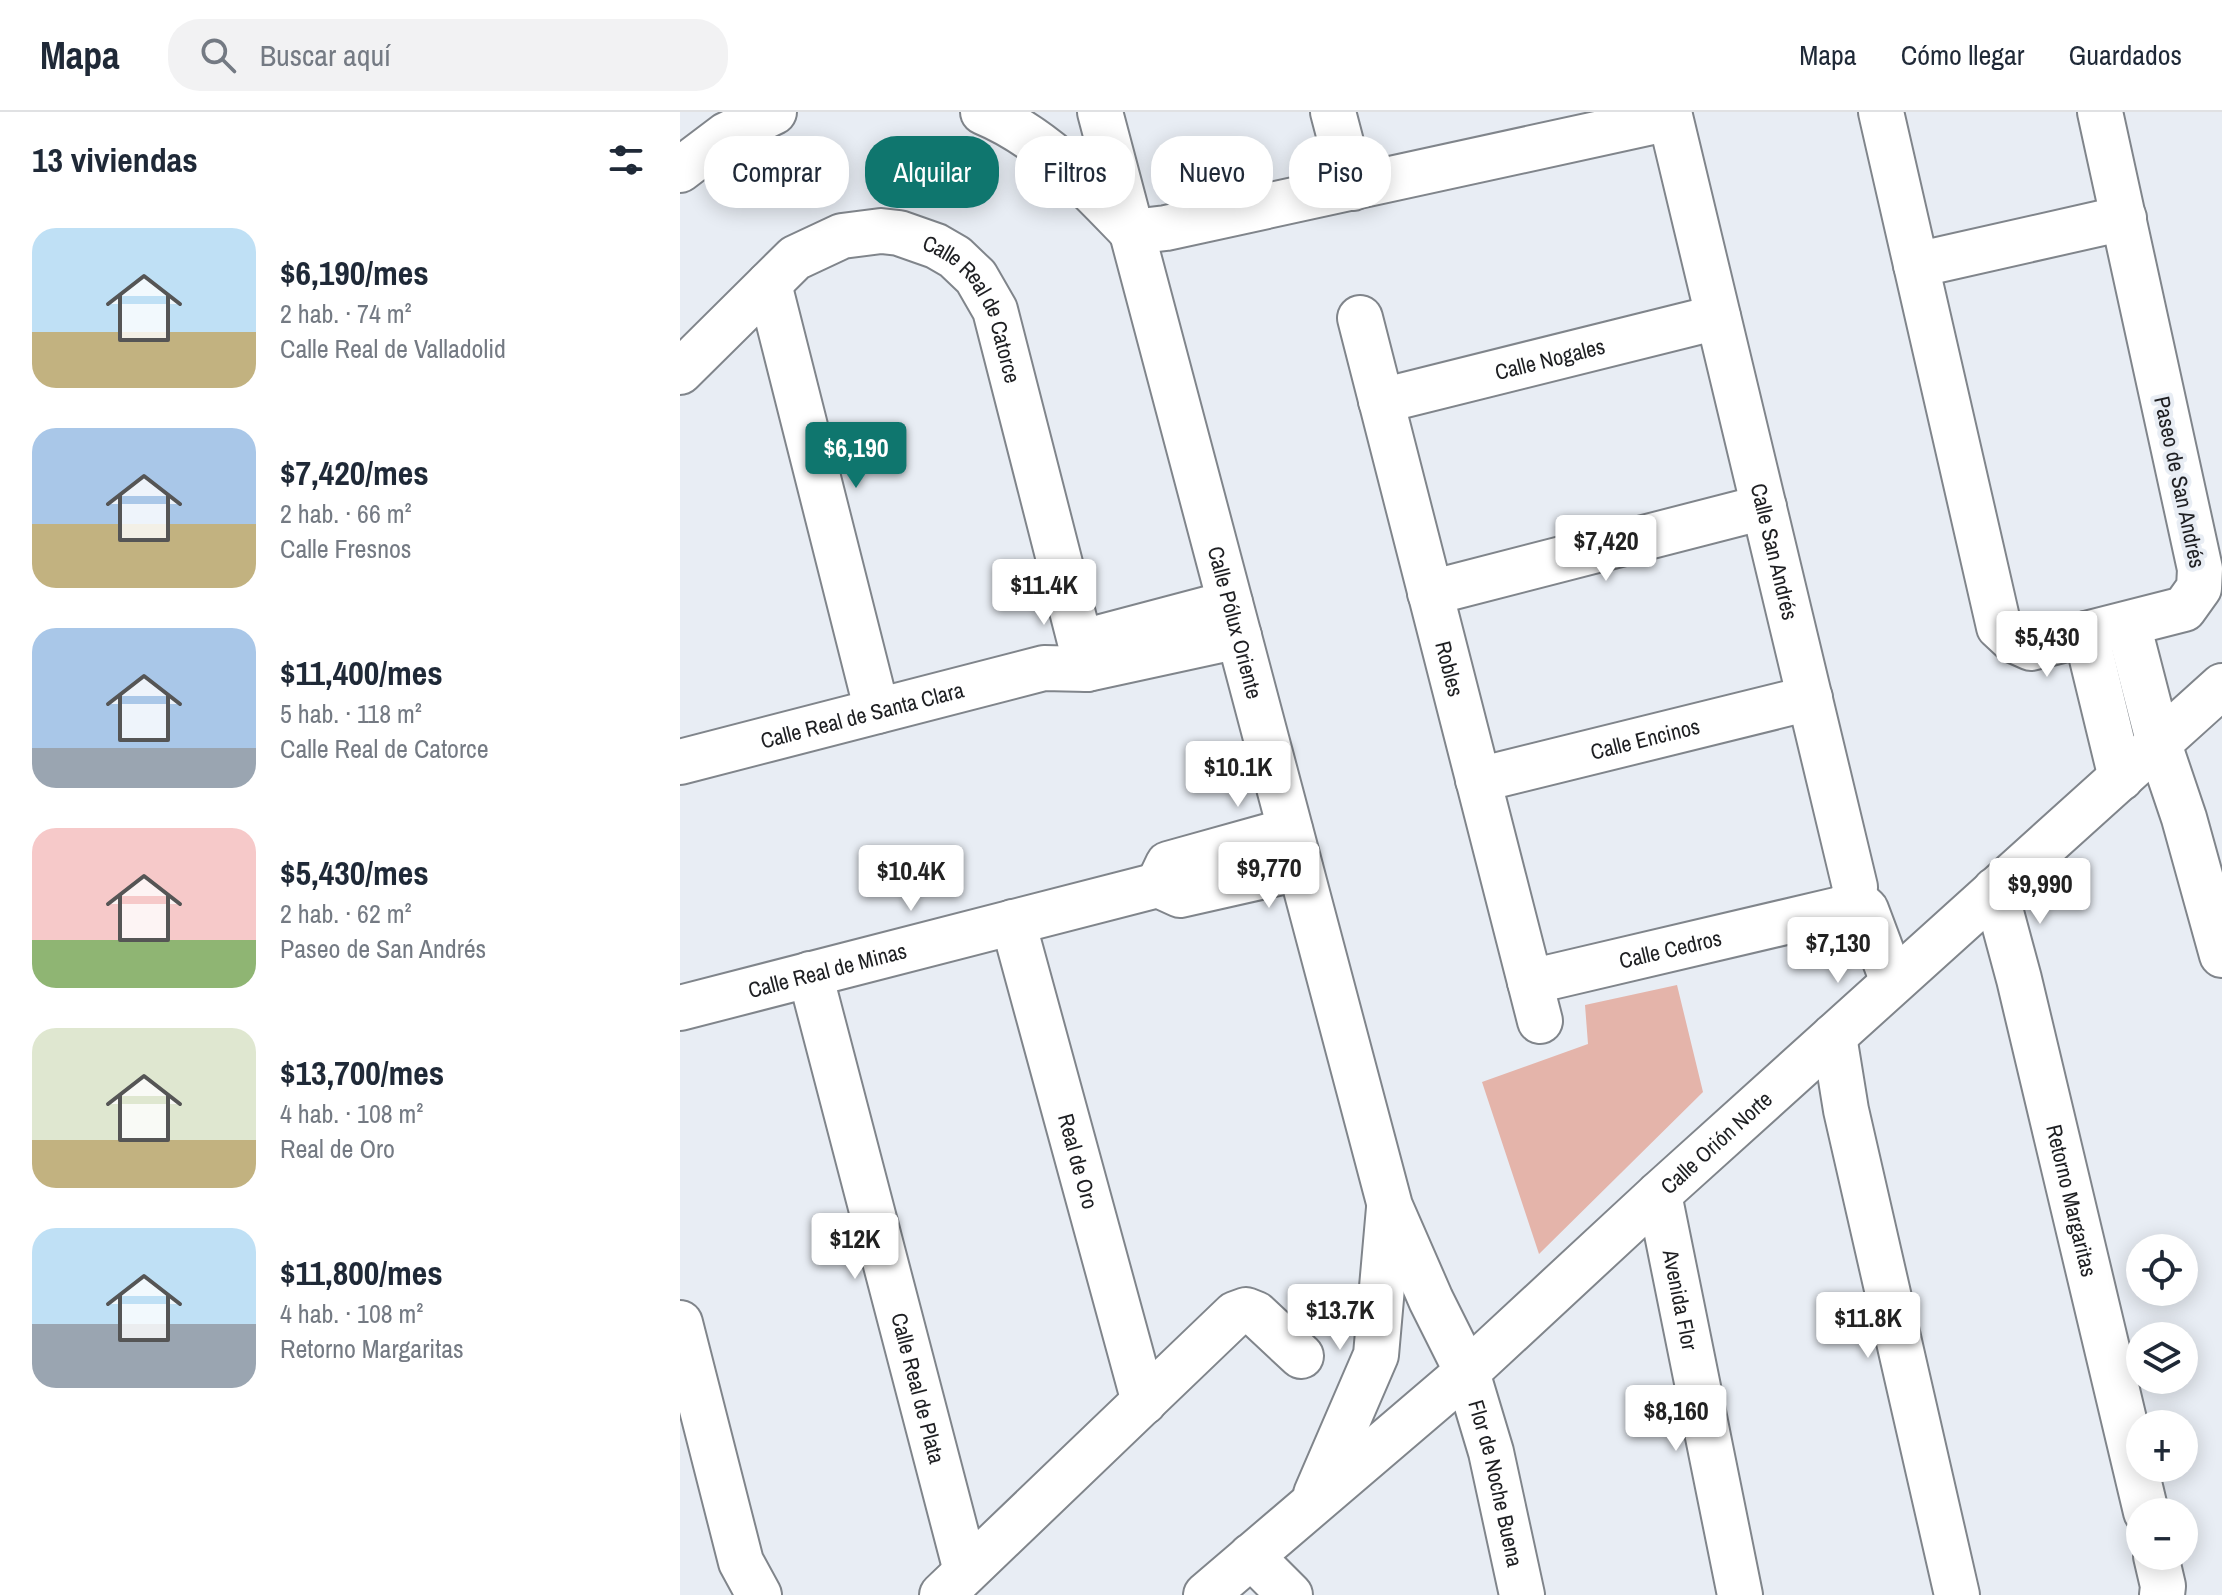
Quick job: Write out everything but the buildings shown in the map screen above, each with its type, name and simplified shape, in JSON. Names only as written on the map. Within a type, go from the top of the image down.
[{"type":"street","points":[[680,170],[726,135],[774,112]]},
{"type":"street","points":[[983,112],[1044,146],[1132,232],[1166,228],[1289,202]]},
{"type":"street","name":"Calle Pólux Oriente","points":[[1100,112],[1390,1206],[1467,1372]]},
{"type":"street","points":[[1333,112],[1339,136]]},
{"type":"street","name":"Paseo de San Andrés","points":[[1881,112],[1999,627],[2013,640],[2031,648],[2184,609],[2199,588],[2200,569],[2100,112]]},
{"type":"street","points":[[1391,179],[1670,115]]},
{"type":"street","name":"Calle San Andrés","points":[[1670,115],[1855,887],[1849,903],[1886,989]]},
{"type":"street","points":[[1916,265],[2124,218]]},
{"type":"street","name":"Calle Real de Catorce","points":[[680,372],[795,258],[842,236],[881,231],[899,233],[936,246],[955,257],[976,277],[995,310],[1084,656]]},
{"type":"street","points":[[769,284],[877,711]]},
{"type":"street","name":"Calle Nogales","points":[[1381,401],[1718,317]]},
{"type":"street","name":"Robles","points":[[1360,318],[1535,1002]]},
{"type":"street","points":[[1430,593],[1764,507]]},
{"type":"street","name":"Calle Real de Santa Clara","points":[[680,762],[1234,619]]},
{"type":"street","points":[[2128,624],[2159,744],[2184,818],[2222,955]]},
{"type":"street","points":[[2086,634],[2121,778]]},
{"type":"street","name":"Calle Orión Norte","points":[[1206,1595],[1467,1372],[1659,1194],[2222,686]]},
{"type":"street","name":"Calle Encinos","points":[[1478,780],[1810,698]]},
{"type":"street","name":"Calle Real de Minas","points":[[680,1008],[1158,885],[1180,895],[1295,849]]},
{"type":"street","name":"Retorno Margaritas","points":[[1995,890],[2143,1498]]},
{"type":"street","name":"Calle Cedros","points":[[1535,1002],[1849,903]]},
{"type":"street","name":"Real de Oro","points":[[1013,922],[1144,1402]]},
{"type":"street","name":"Calle Real de Plata","points":[[810,974],[954,1583]]},
{"type":"street","points":[[1834,1036],[1846,1110],[1957,1595]]},
{"type":"street","name":"Avenida Flor","points":[[1659,1194],[1740,1595]]},
{"type":"street","points":[[1312,1505],[1376,1355],[1390,1206]]},
{"type":"street","points":[[954,1583],[1235,1314],[1246,1310],[1256,1314],[1301,1356]]},
{"type":"street","points":[[680,1323],[741,1562],[759,1595]]},
{"type":"street","name":"Flor de Noche Buena","points":[[1467,1372],[1491,1452],[1522,1595]]},
{"type":"street","points":[[1251,1556],[1290,1595]]},
{"type":"street","points":[[2159,1570],[2162,1595]]},
{"type":"shaded area","points":[[1677,985],[1703,1092],[1539,1254],[1482,1082],[1588,1044],[1585,1005]]}]
